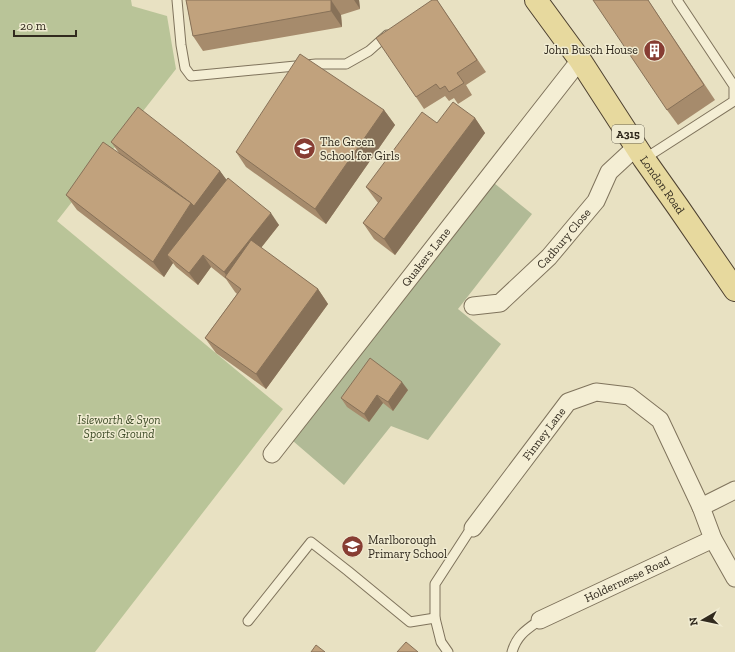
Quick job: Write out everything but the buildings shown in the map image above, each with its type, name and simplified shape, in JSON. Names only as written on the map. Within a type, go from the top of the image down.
[{"type":"main road","name":"London Road","points":[[536,0],[580,60],[640,153],[735,290]]},
{"type":"street","name":"Quakers Lane","points":[[272,454],[580,60]]},
{"type":"street","name":"Cadbury Close","points":[[473,306],[500,303],[549,257],[596,201],[610,172],[640,153]]},
{"type":"street","name":"Finney Lane","points":[[473,528],[568,402],[596,392],[629,396],[660,420],[701,507],[713,540],[735,578]]},
{"type":"street","points":[[701,507],[735,490]]},
{"type":"street","name":"Holdernesse Road","points":[[540,620],[713,540]]},
{"type":"lane","points":[[177,0],[181,45],[185,68],[191,76],[316,64],[346,64],[369,51],[396,28]]},
{"type":"lane","points":[[640,153],[734,101],[735,86],[678,0]]},
{"type":"lane","points":[[448,652],[441,642],[436,618],[435,584],[468,533],[473,528]]},
{"type":"lane","points":[[248,621],[311,542],[410,622],[436,618]]},
{"type":"lane","points":[[512,652],[515,642],[526,630],[540,620]]},
{"type":"green space","name":"Isleworth & Syon Sports Ground","points":[[0,0],[131,0],[132,6],[167,16],[176,69],[57,221],[283,409],[95,652],[0,652]]},
{"type":"green space","points":[[494,183],[532,214],[458,309],[501,344],[428,440],[391,426],[344,485],[293,441]]},
{"type":"place","name":"John Busch House","points":[[654,50]]},
{"type":"place","name":"The Green School for Girls","points":[[304,149]]},
{"type":"place","name":"Marlborough Primary School","points":[[352,547]]}]
